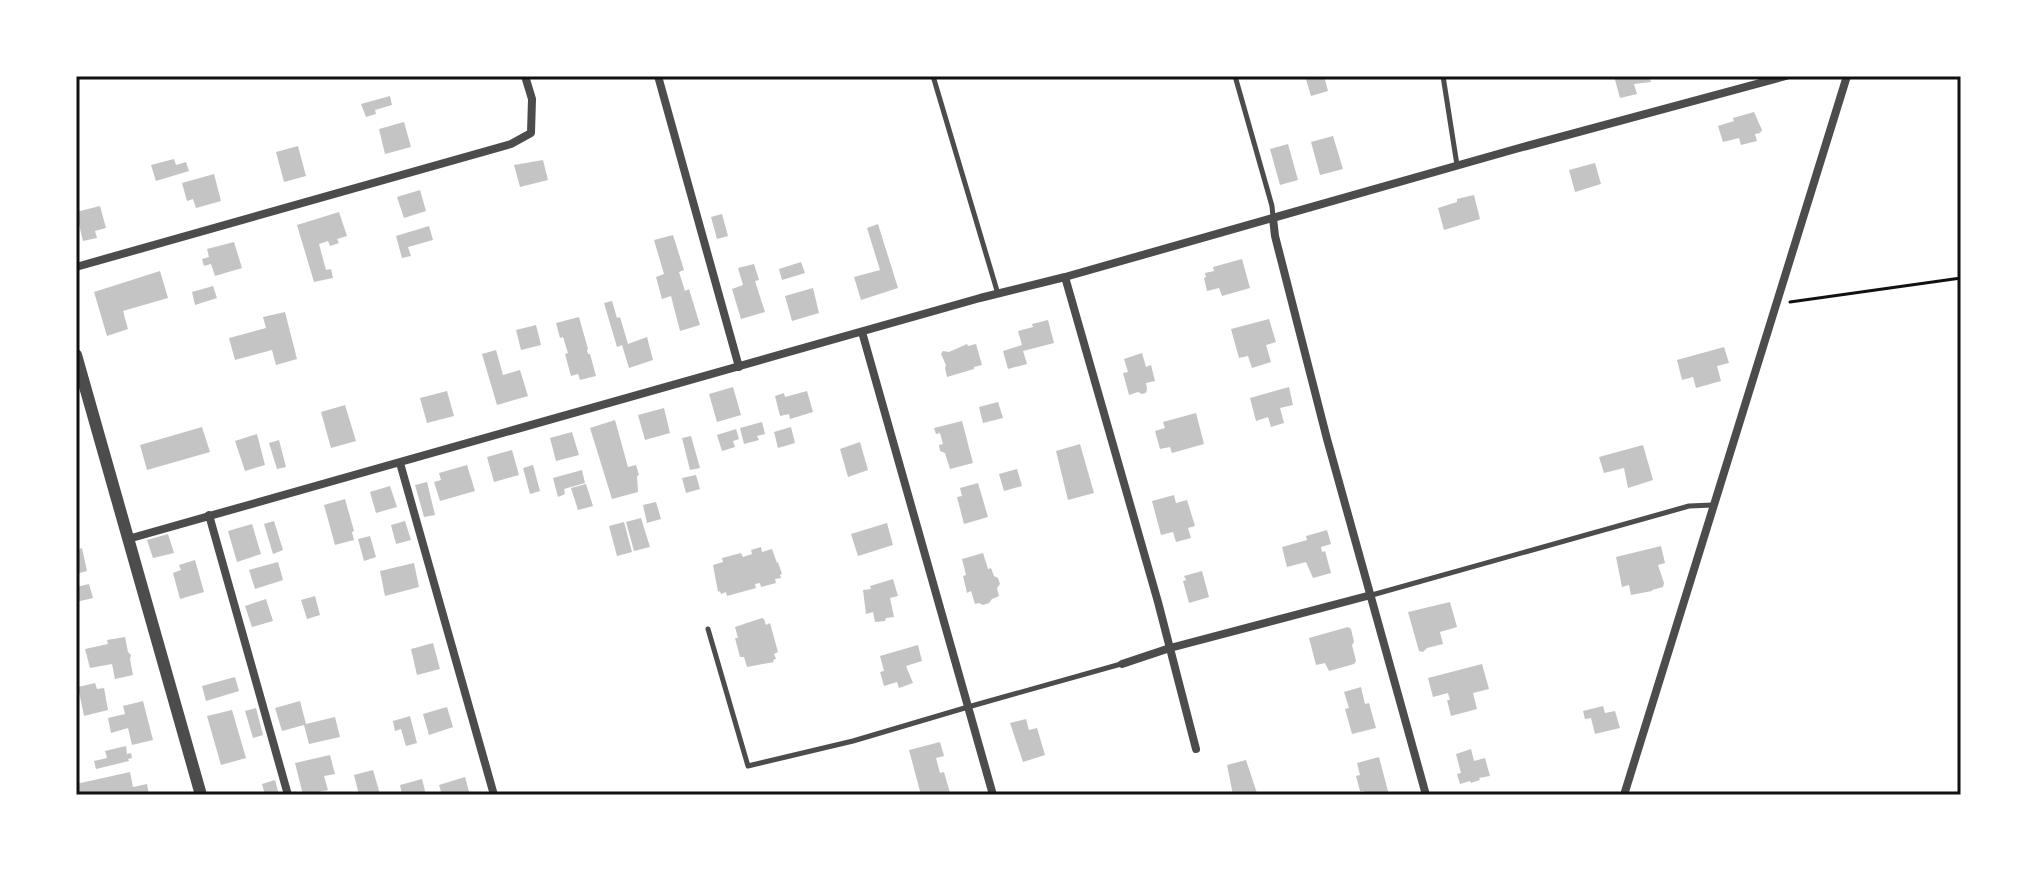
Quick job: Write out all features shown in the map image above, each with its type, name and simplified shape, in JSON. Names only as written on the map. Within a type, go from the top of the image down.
[{"type":"street","points":[[76,267],[511,144],[531,133],[532,99],[525,76]]},
{"type":"street","points":[[658,76],[739,367]]},
{"type":"street","points":[[128,539],[1786,76]]},
{"type":"street","points":[[1624,795],[1843,77]]},
{"type":"street","points":[[1273,218],[1323,424],[1426,795]]},
{"type":"street","points":[[1065,277],[1196,749]]},
{"type":"street","points":[[862,332],[993,795]]},
{"type":"street","points":[[76,355],[201,795]]},
{"type":"street","points":[[400,463],[494,795]]},
{"type":"street","points":[[209,515],[288,795]]},
{"type":"street","points":[[1122,664],[1170,648],[1371,595]]},
{"type":"lane","points":[[933,76],[998,294]]},
{"type":"lane","points":[[1235,76],[1273,218]]},
{"type":"lane","points":[[1443,76],[1457,166]]},
{"type":"lane","points":[[1371,595],[1689,506],[1714,505]]},
{"type":"lane","points":[[708,629],[748,766],[853,741],[1122,664]]},
{"type":"path","points":[[1776,304],[1961,278]]},
{"type":"building","points":[[1305,76],[1324,76],[1328,91],[1311,96]]},
{"type":"building","points":[[1614,76],[1649,76],[1651,82],[1634,84],[1637,94],[1620,98]]},
{"type":"building","points":[[390,96],[392,105],[375,110],[376,114],[366,117],[361,104]]},
{"type":"building","points":[[1754,112],[1762,130],[1755,134],[1757,141],[1741,145],[1739,138],[1723,142],[1718,126]]},
{"type":"building","points":[[404,122],[411,147],[385,154],[379,129]]},
{"type":"building","points":[[1333,136],[1343,169],[1320,175],[1311,142]]},
{"type":"building","points":[[1288,144],[1298,180],[1280,185],[1270,149]]},
{"type":"building","points":[[298,146],[306,176],[284,182],[276,152]]},
{"type":"building","points":[[174,159],[176,165],[186,162],[189,171],[156,181],[151,165]]},
{"type":"building","points":[[543,160],[548,180],[520,187],[514,165]]},
{"type":"building","points":[[1595,163],[1601,184],[1575,192],[1569,170]]},
{"type":"building","points":[[214,174],[221,201],[196,208],[193,199],[187,201],[182,183]]},
{"type":"building","points":[[420,190],[426,211],[404,218],[397,197]]},
{"type":"building","points":[[1474,195],[1480,219],[1444,230],[1438,208]]},
{"type":"building","points":[[100,206],[106,228],[95,231],[97,238],[83,241],[76,212]]},
{"type":"building","points":[[339,212],[347,236],[337,239],[339,243],[330,246],[328,241],[319,244],[326,270],[331,269],[333,278],[314,282],[297,225]]},
{"type":"building","points":[[722,214],[728,236],[717,239],[711,217]]},
{"type":"building","points":[[878,224],[898,288],[861,300],[854,277],[880,270],[867,228]]},
{"type":"building","points":[[429,226],[433,240],[408,247],[411,256],[402,258],[396,236]]},
{"type":"building","points":[[673,235],[684,270],[679,272],[685,291],[689,289],[700,325],[680,331],[671,296],[662,299],[656,277],[664,274],[654,240]]},
{"type":"building","points":[[234,242],[242,268],[215,276],[211,264],[204,266],[202,259],[209,257],[207,249]]},
{"type":"building","points":[[1242,259],[1250,288],[1222,296],[1219,288],[1207,291],[1205,273],[1214,271],[1213,267]]},
{"type":"building","points":[[801,262],[805,273],[782,280],[779,269]]},
{"type":"building","points":[[754,264],[759,280],[755,281],[765,312],[741,319],[732,289],[743,285],[738,268]]},
{"type":"building","points":[[160,271],[168,298],[123,311],[128,329],[107,336],[94,292]]},
{"type":"building","points":[[213,286],[217,298],[195,305],[192,292]]},
{"type":"building","points":[[813,288],[819,313],[792,321],[785,296]]},
{"type":"building","points":[[612,301],[628,344],[647,337],[653,360],[629,368],[622,345],[617,347],[604,303]]},
{"type":"building","points":[[285,312],[297,359],[276,365],[272,350],[235,360],[229,338],[266,328],[263,317]]},
{"type":"building","points":[[579,317],[596,376],[580,380],[578,374],[571,376],[565,354],[568,353],[556,323]]},
{"type":"building","points":[[1269,319],[1276,342],[1266,345],[1271,362],[1252,368],[1248,356],[1239,358],[1231,329]]},
{"type":"building","points":[[1048,320],[1054,343],[1023,351],[1027,364],[1008,369],[1003,351],[1022,345],[1018,331]]},
{"type":"building","points":[[536,325],[541,345],[521,350],[516,330]]},
{"type":"building","points":[[967,344],[976,344],[982,365],[947,377],[941,354]]},
{"type":"building","points":[[1724,347],[1729,363],[1717,366],[1721,381],[1696,388],[1693,377],[1682,380],[1677,360]]},
{"type":"building","points":[[496,350],[503,375],[520,370],[528,396],[497,405],[482,354]]},
{"type":"building","points":[[1142,353],[1146,367],[1151,365],[1155,381],[1146,383],[1146,393],[1129,395],[1123,373],[1128,372],[1124,359]]},
{"type":"building","points":[[733,387],[741,415],[717,422],[709,394]]},
{"type":"building","points":[[1289,387],[1293,405],[1280,408],[1284,423],[1271,427],[1268,417],[1256,421],[1250,398]]},
{"type":"building","points":[[447,391],[454,416],[427,423],[420,398]]},
{"type":"building","points":[[807,391],[813,412],[790,419],[789,414],[780,416],[775,396],[784,393],[785,397]]},
{"type":"building","points":[[998,402],[1003,418],[983,423],[979,407]]},
{"type":"building","points":[[345,405],[356,441],[331,448],[321,412]]},
{"type":"building","points":[[664,408],[670,433],[645,440],[638,415]]},
{"type":"building","points":[[1196,413],[1204,444],[1172,453],[1170,447],[1160,449],[1155,431],[1165,428],[1163,422]]},
{"type":"building","points":[[615,420],[628,467],[636,465],[639,475],[638,492],[612,499],[590,428]]},
{"type":"building","points":[[962,421],[973,463],[950,469],[945,453],[940,451],[939,445],[943,444],[940,433],[936,434],[934,428]]},
{"type":"building","points":[[762,422],[765,434],[757,436],[759,440],[744,444],[740,428]]},
{"type":"building","points":[[202,427],[210,452],[147,470],[140,445]]},
{"type":"building","points":[[791,427],[795,443],[778,448],[774,432]]},
{"type":"building","points":[[736,429],[739,439],[733,441],[735,447],[722,451],[717,435]]},
{"type":"building","points":[[572,432],[579,455],[556,461],[550,438]]},
{"type":"building","points":[[257,434],[265,465],[245,471],[235,441]]},
{"type":"building","points":[[691,436],[700,468],[690,470],[682,438]]},
{"type":"building","points":[[279,440],[286,467],[277,469],[269,443]]},
{"type":"building","points":[[860,442],[868,470],[848,477],[840,449]]},
{"type":"building","points":[[1080,444],[1094,493],[1068,500],[1056,451]]},
{"type":"building","points":[[1643,445],[1653,480],[1628,488],[1624,468],[1604,473],[1599,457]]},
{"type":"building","points":[[512,450],[519,475],[494,482],[487,457]]},
{"type":"building","points":[[467,465],[475,491],[440,501],[434,482],[441,480],[439,473]]},
{"type":"building","points":[[533,465],[540,491],[530,494],[523,468]]},
{"type":"building","points":[[1017,469],[1022,486],[1004,491],[999,474]]},
{"type":"building","points":[[582,470],[585,483],[564,489],[565,494],[558,497],[553,478]]},
{"type":"building","points":[[696,475],[700,489],[686,493],[682,478]]},
{"type":"building","points":[[427,482],[435,515],[424,517],[415,485]]},
{"type":"building","points":[[978,483],[988,517],[964,524],[957,497],[962,496],[960,488]]},
{"type":"building","points":[[586,484],[593,506],[578,510],[571,488]]},
{"type":"building","points":[[390,486],[397,507],[376,513],[370,492]]},
{"type":"building","points":[[1174,495],[1176,503],[1187,500],[1195,526],[1188,528],[1191,538],[1176,542],[1173,532],[1161,535],[1152,501]]},
{"type":"building","points":[[345,499],[354,540],[335,545],[324,505]]},
{"type":"building","points":[[656,502],[661,519],[647,523],[643,505]]},
{"type":"building","points":[[641,518],[650,547],[634,551],[626,522]]},
{"type":"building","points":[[274,521],[283,550],[273,554],[264,524]]},
{"type":"building","points":[[405,521],[411,540],[396,544],[391,525]]},
{"type":"building","points":[[624,522],[632,552],[617,556],[609,526]]},
{"type":"building","points":[[887,523],[893,545],[858,556],[851,534]]},
{"type":"building","points":[[252,524],[261,554],[237,562],[228,531]]},
{"type":"building","points":[[1327,530],[1331,544],[1321,547],[1331,573],[1313,578],[1306,562],[1287,567],[1282,547]]},
{"type":"building","points":[[168,534],[174,553],[153,558],[147,540]]},
{"type":"building","points":[[370,536],[376,557],[364,561],[358,539]]},
{"type":"building","points":[[1661,546],[1665,563],[1658,565],[1663,587],[1631,595],[1629,585],[1622,587],[1616,557]]},
{"type":"building","points":[[761,547],[762,552],[772,549],[781,578],[775,579],[776,583],[761,587],[760,583],[755,584],[756,588],[727,596],[726,592],[718,592],[713,565],[723,562],[722,558],[741,553],[743,557],[752,554],[751,550]]},
{"type":"building","points":[[82,548],[87,571],[76,574],[76,550]]},
{"type":"building","points":[[983,553],[988,569],[991,568],[1000,584],[997,588],[999,596],[983,605],[975,604],[971,591],[967,593],[962,559]]},
{"type":"building","points":[[195,560],[204,592],[180,599],[173,573],[181,570],[179,565]]},
{"type":"building","points":[[278,562],[283,580],[255,589],[249,570]]},
{"type":"building","points":[[414,563],[419,587],[385,596],[380,571]]},
{"type":"building","points":[[1202,571],[1209,597],[1189,603],[1184,576]]},
{"type":"building","points":[[893,579],[898,596],[890,598],[894,617],[875,622],[873,612],[866,614],[863,590]]},
{"type":"building","points":[[89,584],[93,598],[76,602],[76,587]]},
{"type":"building","points":[[315,596],[320,615],[307,619],[301,600]]},
{"type":"building","points":[[266,599],[273,621],[252,627],[245,606]]},
{"type":"building","points":[[1450,602],[1457,627],[1440,632],[1443,644],[1419,651],[1408,612]]},
{"type":"building","points":[[762,618],[766,625],[770,623],[778,652],[774,654],[776,659],[747,667],[744,657],[740,657],[735,627]]},
{"type":"building","points":[[1348,627],[1354,642],[1354,664],[1329,671],[1325,663],[1316,665],[1309,638]]},
{"type":"building","points":[[125,637],[133,675],[115,679],[112,664],[90,668],[85,649]]},
{"type":"building","points":[[433,643],[440,669],[417,675],[411,649]]},
{"type":"building","points":[[918,645],[922,661],[906,666],[913,683],[899,688],[897,682],[884,686],[880,656]]},
{"type":"building","points":[[1482,664],[1489,689],[1473,693],[1477,709],[1451,716],[1448,693],[1433,697],[1428,678]]},
{"type":"building","points":[[235,677],[239,691],[206,701],[202,686]]},
{"type":"building","points":[[95,683],[97,689],[104,688],[108,710],[84,716],[78,687]]},
{"type":"building","points":[[1361,687],[1376,728],[1352,734],[1344,692]]},
{"type":"building","points":[[143,701],[153,740],[132,745],[128,728],[111,733],[108,718],[125,714],[123,706]]},
{"type":"building","points":[[300,701],[306,724],[335,717],[340,737],[309,744],[304,725],[282,731],[275,708]]},
{"type":"building","points":[[1603,706],[1605,713],[1615,711],[1620,728],[1595,734],[1591,718],[1585,719],[1583,711]]},
{"type":"building","points":[[447,707],[453,727],[429,735],[423,714]]},
{"type":"building","points":[[256,708],[263,735],[253,738],[245,711]]},
{"type":"building","points":[[232,710],[246,758],[221,765],[207,716]]},
{"type":"building","points":[[410,716],[417,743],[406,746],[401,729],[395,731],[393,721]]},
{"type":"building","points":[[1026,719],[1029,730],[1037,728],[1045,755],[1023,762],[1010,723]]},
{"type":"building","points":[[940,742],[944,756],[936,758],[950,793],[921,795],[909,750]]},
{"type":"building","points":[[126,746],[127,754],[131,753],[132,758],[129,761],[96,769],[94,761],[107,758],[105,751]]},
{"type":"building","points":[[1471,749],[1474,761],[1485,758],[1490,776],[1460,784],[1457,774],[1461,773],[1456,754]]},
{"type":"building","points":[[330,755],[335,774],[324,776],[328,790],[303,795],[295,763]]},
{"type":"building","points":[[1379,757],[1389,795],[1366,795],[1360,791],[1357,763]]},
{"type":"building","points":[[1246,760],[1257,793],[1233,795],[1227,765]]},
{"type":"building","points":[[373,770],[380,794],[359,795],[354,775]]},
{"type":"building","points":[[130,772],[133,787],[147,784],[149,795],[118,795],[117,792],[76,795],[76,784]]},
{"type":"building","points":[[465,777],[470,795],[442,795],[439,785]]},
{"type":"building","points":[[422,779],[426,795],[402,795],[400,785]]},
{"type":"building","points":[[275,780],[279,795],[265,795],[262,784]]}]
